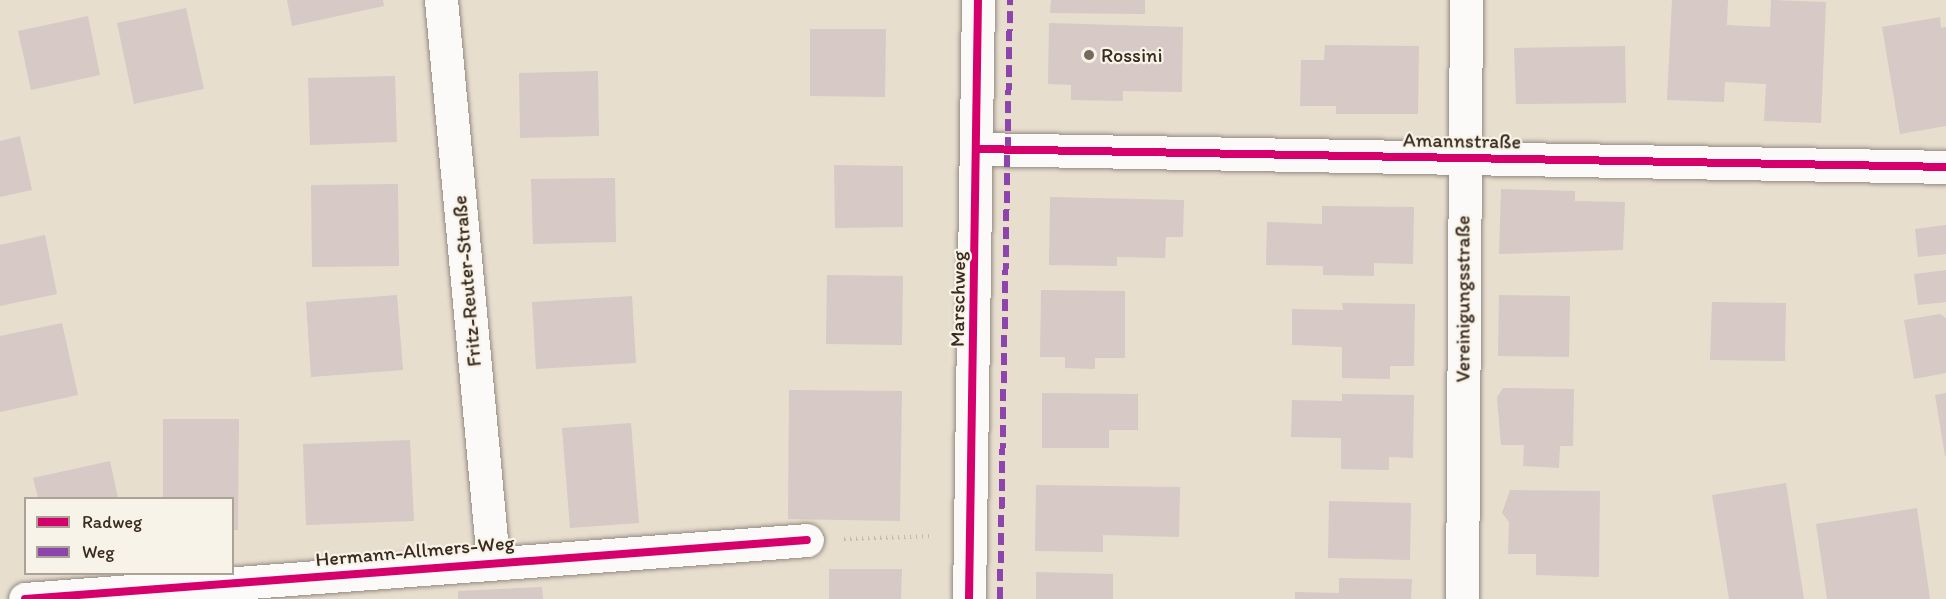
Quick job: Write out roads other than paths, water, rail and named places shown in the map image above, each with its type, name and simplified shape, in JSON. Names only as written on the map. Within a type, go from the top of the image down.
[{"type":"street","name":"Fritz-Reuter-Straße","points":[[441,0],[493,561]]},
{"type":"street","name":"Marschweg","points":[[969,599],[978,0]]},
{"type":"street","name":"Vereinigungsstraße","points":[[1462,599],[1466,0]]},
{"type":"street","name":"Amannstraße","points":[[977,149],[1946,168]]},
{"type":"street","name":"Hermann-Allmers-Weg","points":[[25,599],[493,561],[807,540]]},
{"type":"place","name":"Rossini","points":[[1089,55]]}]
